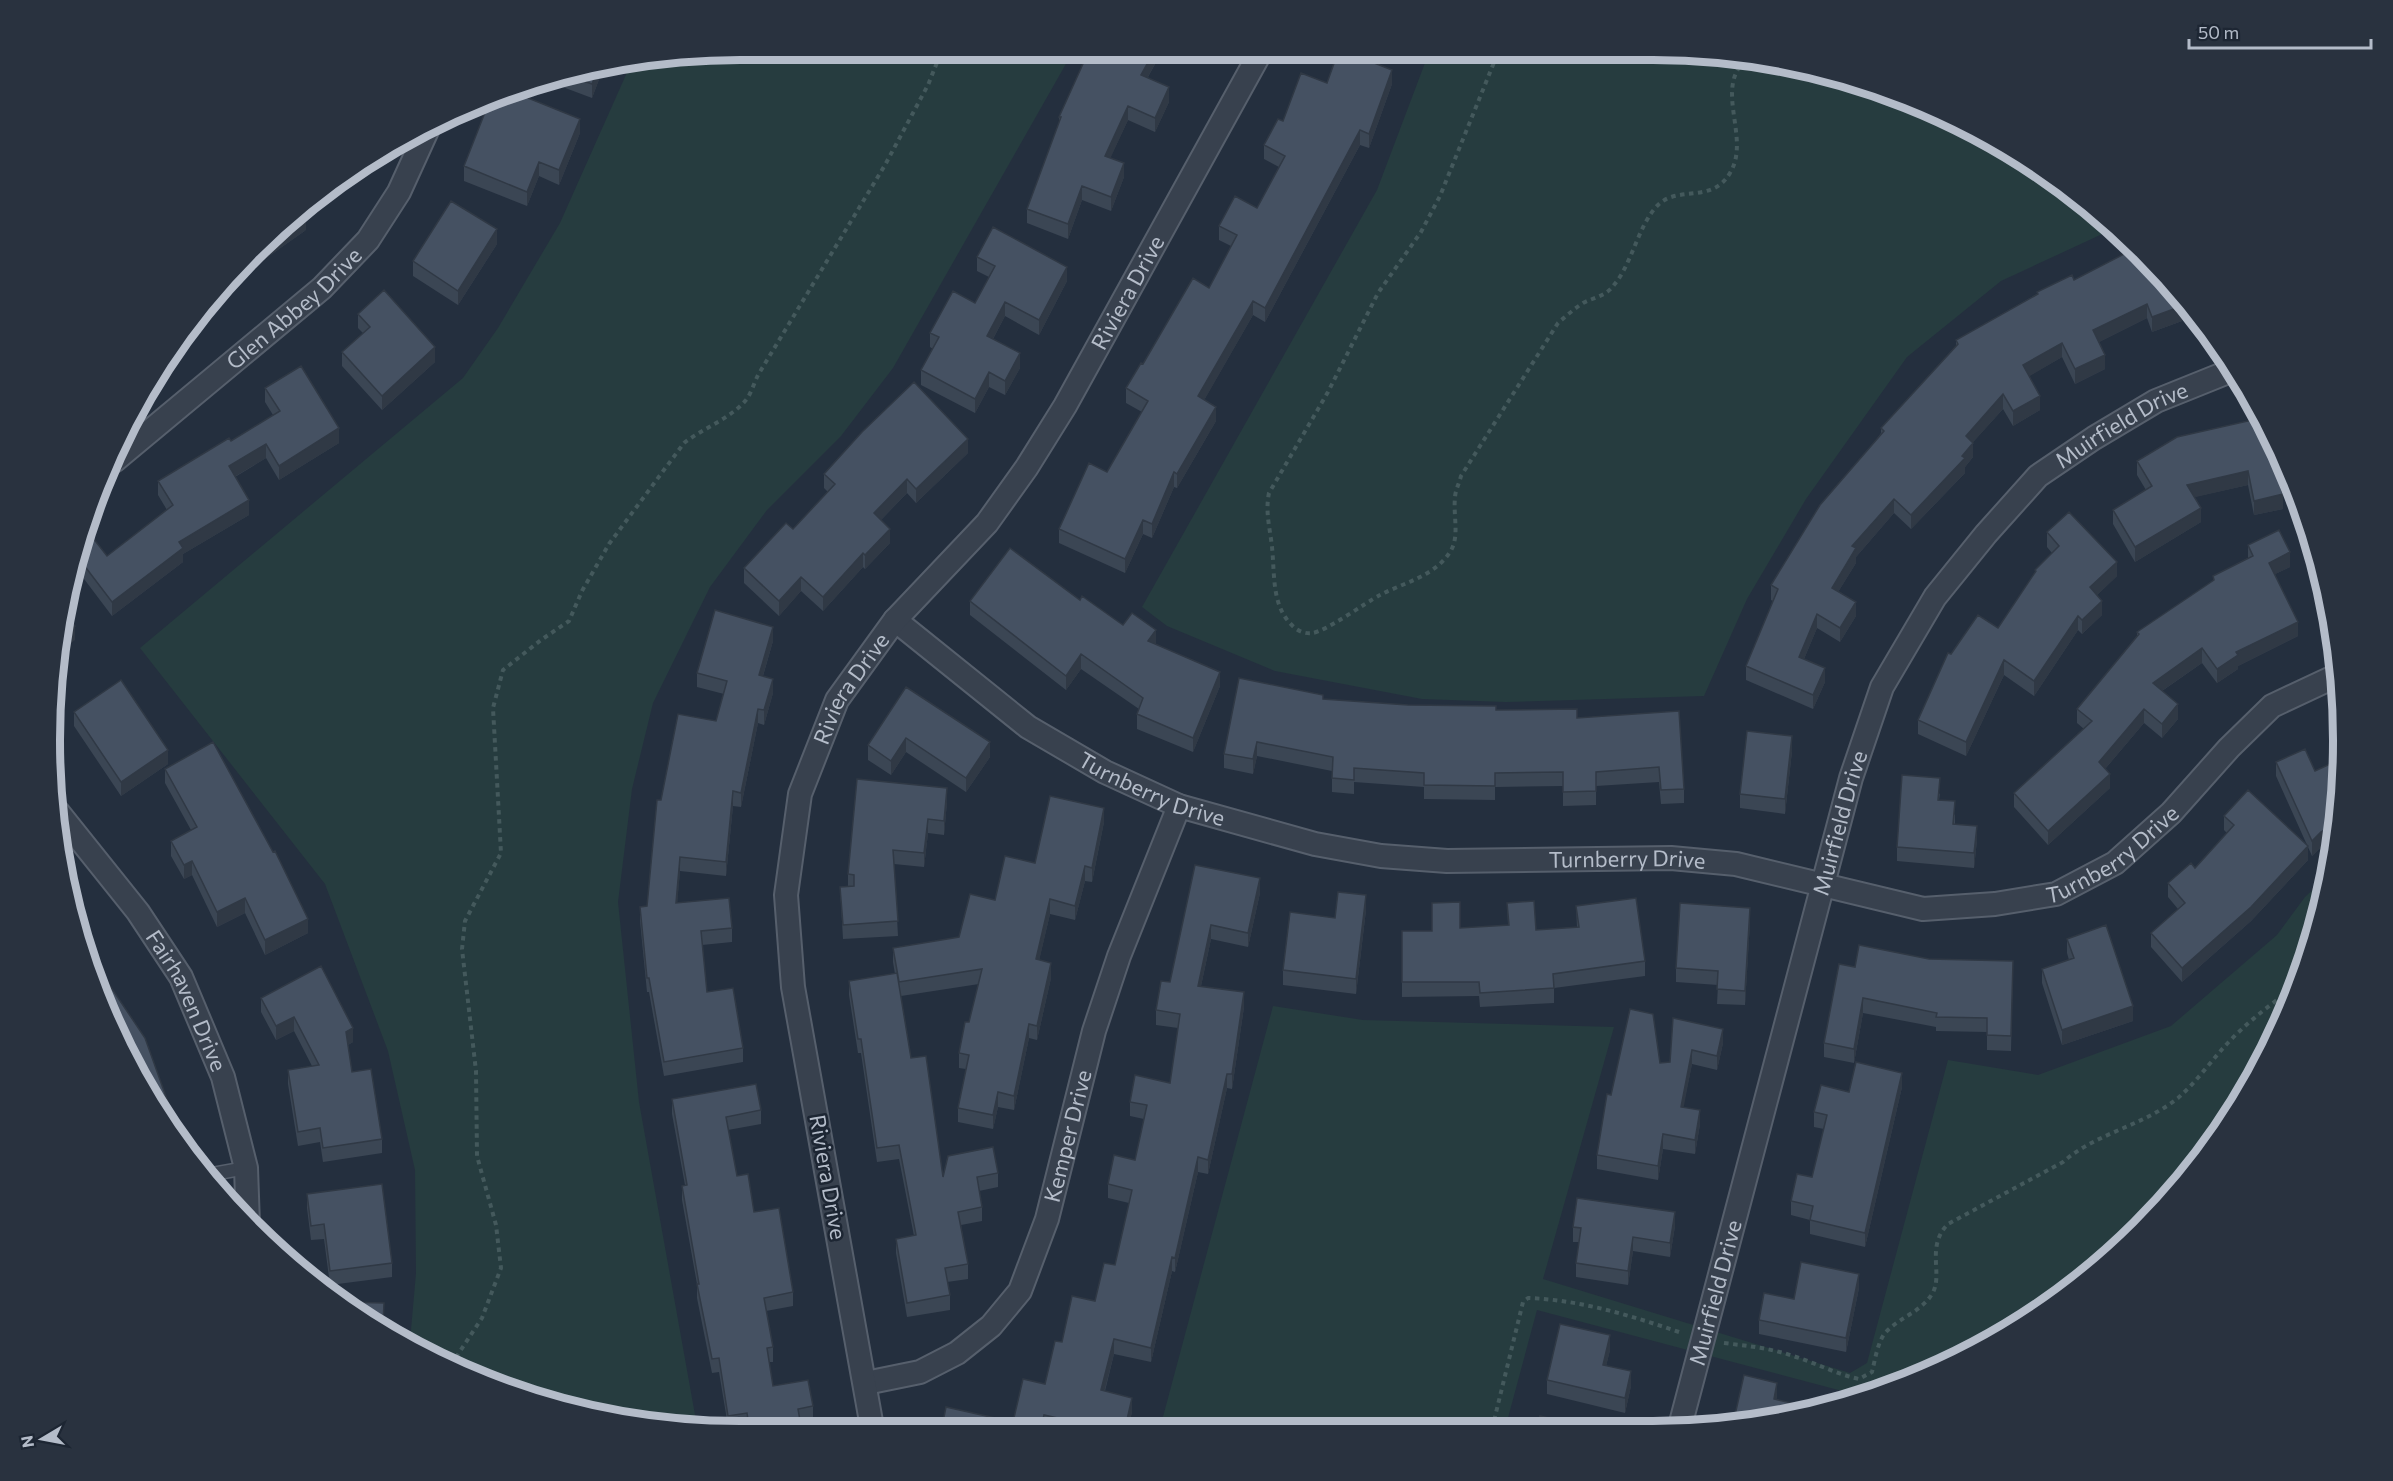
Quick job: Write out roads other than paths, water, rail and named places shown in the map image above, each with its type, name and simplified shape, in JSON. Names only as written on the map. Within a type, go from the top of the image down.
[{"type":"street","name":"Riviera Drive","points":[[871,1421],[793,987],[786,895],[800,794],[837,700],[895,620],[987,523],[1027,467],[1071,396],[1256,60]]},
{"type":"street","name":"Glen Abbey Drive","points":[[124,452],[322,288],[353,256],[368,240],[399,192],[423,139]]},
{"type":"street","name":"Muirfield Drive","points":[[1681,1420],[1851,778],[1882,687],[1935,597],[1986,534],[2038,476],[2094,438],[2156,401],[2225,373]]},
{"type":"street","name":"Turnberry Drive","points":[[895,620],[1028,727],[1105,772],[1179,806],[1315,844],[1381,856],[1447,861],[1671,858],[1736,864],[1923,909],[1995,904],[2056,894],[2115,863],[2171,813],[2229,748],[2272,706],[2330,679]]},
{"type":"street","name":"Kemper Drive","points":[[866,1383],[920,1372],[957,1353],[991,1326],[1020,1291],[1047,1219],[1101,1010],[1119,956],[1179,806]]},
{"type":"street","name":"Fairhaven Drive","points":[[65,821],[138,912],[181,977],[223,1077],[246,1168],[247,1209]]},
{"type":"lane","points":[[216,1173],[246,1168]]},
{"type":"water","points":[[2029,174],[2047,186],[2032,179]]}]
